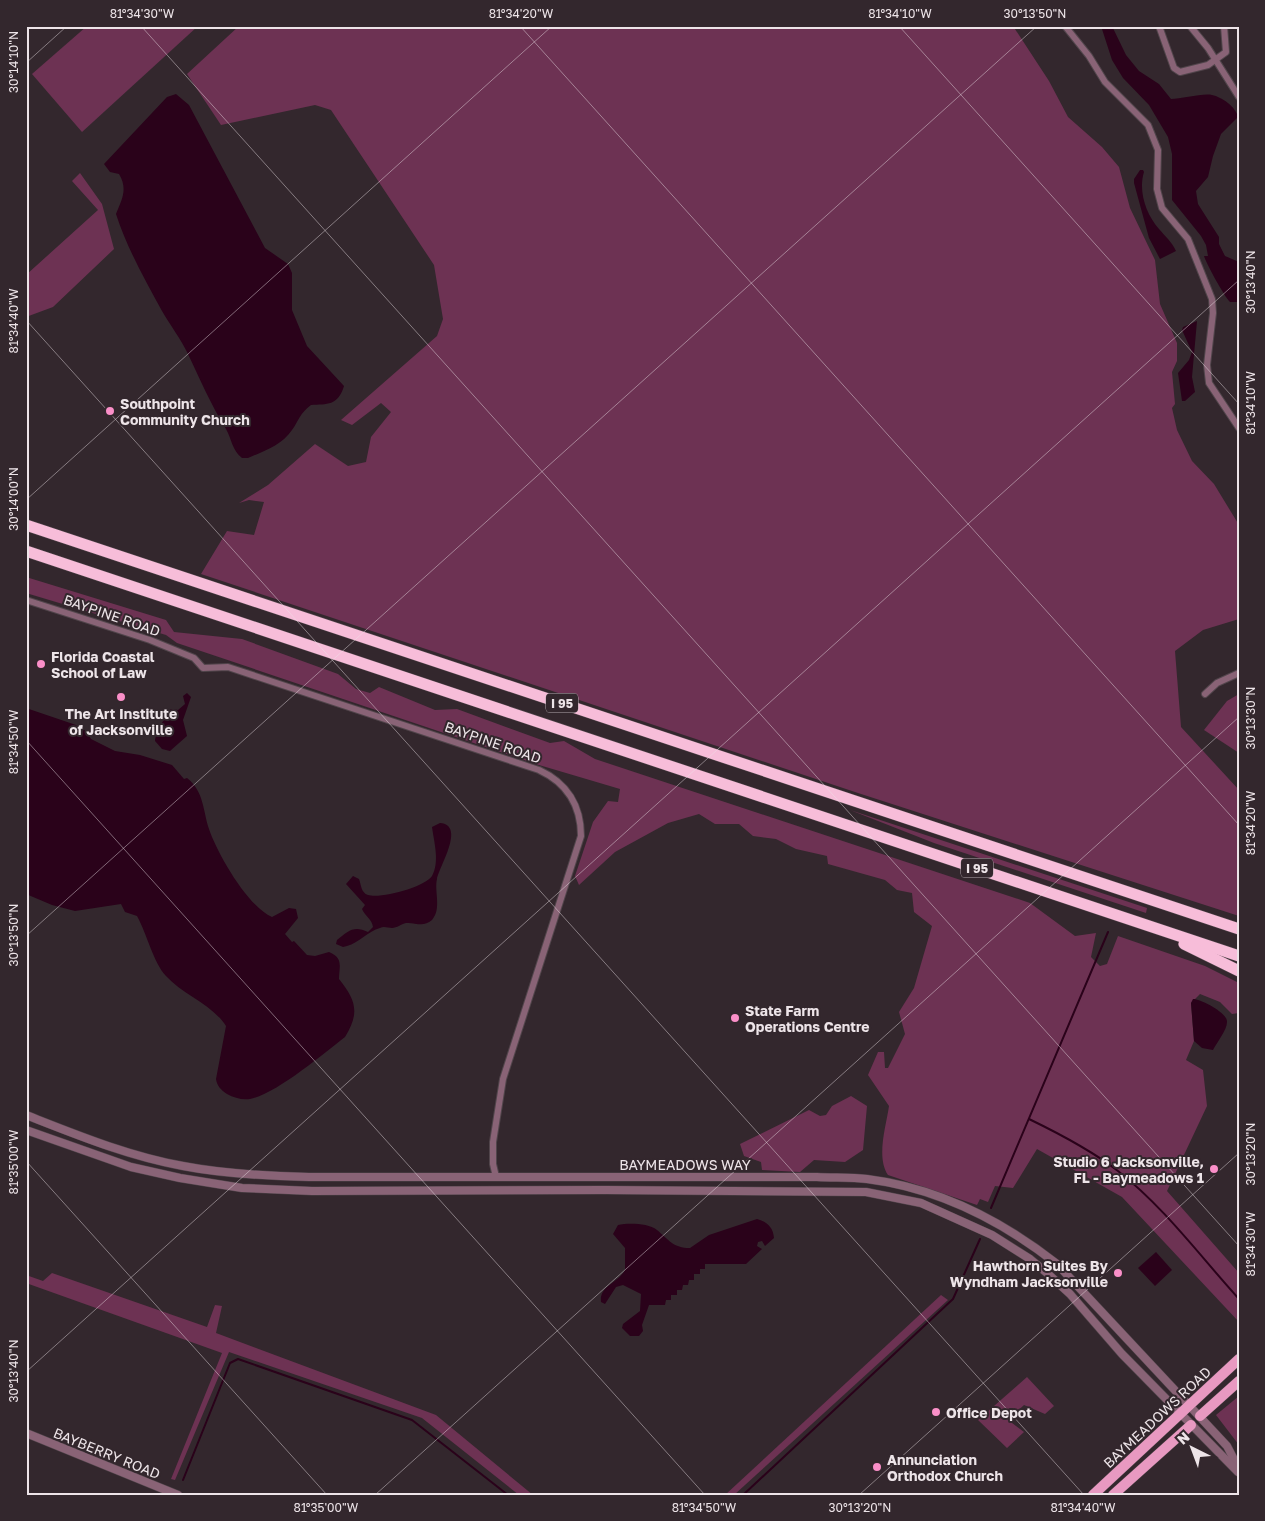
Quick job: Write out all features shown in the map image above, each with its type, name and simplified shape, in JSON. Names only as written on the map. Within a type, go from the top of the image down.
[{"type":"highway","name":"I 95","points":[[26,525],[1239,929]]},
{"type":"highway","name":"I 95","points":[[26,551],[1239,956]]},
{"type":"highway","points":[[1219,922],[1239,924]]},
{"type":"highway","points":[[1150,926],[1239,971]]},
{"type":"main road","name":"BAYMEADOWS ROAD","points":[[1093,1495],[1239,1359]]},
{"type":"main road","name":"BAYMEADOWS ROAD","points":[[1200,1416],[1239,1381]]},
{"type":"main road","name":"BAYMEADOWS ROAD","points":[[1113,1495],[1191,1425]]},
{"type":"street","points":[[1065,26],[1089,56],[1105,82],[1148,125],[1158,150],[1158,189],[1162,208],[1188,239],[1212,299],[1213,313],[1207,365],[1209,383],[1239,428]]},
{"type":"street","points":[[1159,26],[1177,71],[1208,65],[1226,52],[1224,26]]},
{"type":"street","points":[[1190,26],[1239,97]]},
{"type":"street","name":"BAYPINE ROAD","points":[[26,600],[150,640],[194,658],[203,668],[228,666],[539,770],[556,779],[564,787],[578,811],[581,836],[503,1079],[493,1142],[493,1164],[496,1177]]},
{"type":"street","points":[[1205,694],[1217,682],[1239,673]]},
{"type":"street","points":[[26,1131],[29,1116]]},
{"type":"street","name":"BAYMEADOWS WAY","points":[[29,1116],[84,1138],[183,1166],[233,1173],[281,1176],[817,1177],[866,1179],[930,1194],[961,1204],[1026,1240],[1057,1264],[1227,1446],[1239,1471]]},
{"type":"street","name":"BAYMEADOWS WAY","points":[[26,1131],[114,1162],[180,1178],[242,1188],[312,1191],[606,1190],[866,1192],[920,1203],[992,1234],[1030,1258],[1048,1273],[1180,1414],[1239,1471]]},
{"type":"street","points":[[180,1178],[183,1166]]},
{"type":"street","points":[[1048,1273],[1057,1264]]},
{"type":"street","name":"BAYBERRY ROAD","points":[[26,1433],[178,1495]]},
{"type":"shaded area","points":[[87,26],[198,26],[82,132],[32,74]]},
{"type":"shaded area","points":[[239,26],[1013,26],[1049,81],[1068,117],[1102,147],[1119,167],[1130,208],[1155,260],[1160,304],[1177,343],[1177,361],[1172,372],[1175,404],[1172,408],[1177,430],[1192,461],[1214,484],[1239,525],[1239,619],[1203,630],[1175,651],[1181,727],[1239,790],[1239,916],[858,793],[201,574],[227,531],[254,535],[264,502],[249,500],[239,503],[268,485],[315,444],[348,466],[366,462],[371,437],[391,412],[381,403],[352,425],[341,420],[437,336],[443,319],[434,265],[331,110],[315,105],[221,125],[187,74]]},
{"type":"shaded area","points":[[1101,26],[1112,26],[1126,55],[1139,71],[1159,84],[1171,99],[1212,95],[1228,103],[1237,113],[1238,117],[1221,134],[1208,177],[1196,191],[1198,204],[1219,237],[1219,244],[1225,256],[1239,262],[1239,302],[1230,302],[1224,293],[1204,256],[1208,256],[1206,245],[1201,236],[1172,200],[1172,154],[1168,137],[1149,105],[1123,78],[1112,60]]},
{"type":"shaded area","points":[[176,94],[189,105],[265,248],[288,264],[292,273],[292,310],[307,346],[344,386],[342,393],[335,401],[327,404],[311,405],[307,408],[283,440],[248,458],[242,458],[234,448],[185,348],[162,311],[137,264],[116,214],[124,189],[122,179],[119,174],[110,172],[104,164],[167,97]]},
{"type":"shaded area","points":[[1140,170],[1144,172],[1142,187],[1144,202],[1150,216],[1176,251],[1160,259],[1149,238],[1134,183],[1134,179]]},
{"type":"shaded area","points":[[80,173],[102,204],[114,249],[53,307],[26,317],[26,275],[98,210],[72,181]]},
{"type":"shaded area","points":[[1197,321],[1192,377],[1195,392],[1185,401],[1182,401],[1178,373],[1189,360],[1192,352],[1182,330],[1183,327]]},
{"type":"shaded area","points":[[26,577],[166,620],[174,632],[242,639],[338,674],[356,689],[370,693],[379,687],[435,710],[457,709],[550,743],[564,741],[595,759],[1030,903],[1075,936],[1096,933],[1091,957],[1100,966],[1107,964],[1118,936],[1205,966],[1239,983],[1239,1013],[1232,1014],[1220,1002],[1200,994],[1191,1003],[1194,1041],[1186,1060],[1203,1070],[1207,1106],[1167,1191],[1239,1273],[1239,1322],[1122,1197],[1037,1149],[1013,1188],[995,1186],[988,1202],[980,1199],[977,1205],[888,1175],[884,1168],[882,1151],[889,1106],[868,1075],[878,1052],[884,1052],[885,1068],[888,1068],[905,1034],[899,1012],[914,988],[932,926],[914,912],[912,893],[897,890],[885,880],[828,864],[827,856],[796,849],[776,839],[753,836],[739,824],[715,824],[699,814],[668,823],[615,852],[579,885],[575,876],[593,822],[608,801],[618,802],[620,789],[539,765],[177,643],[166,635],[26,593]]},
{"type":"shaded area","points":[[187,693],[191,697],[183,720],[187,736],[170,751],[162,749],[155,741],[155,738],[171,709],[178,710],[185,704],[183,696]]},
{"type":"shaded area","points":[[1239,694],[1239,753],[1204,730],[1227,701]]},
{"type":"shaded area","points":[[26,708],[76,725],[86,731],[91,739],[115,751],[140,755],[172,765],[184,779],[187,778],[193,783],[200,795],[213,839],[226,865],[253,902],[272,917],[289,908],[296,909],[298,918],[285,934],[307,955],[315,956],[329,952],[334,954],[339,960],[339,979],[349,994],[354,1007],[353,1021],[345,1037],[299,1073],[273,1090],[250,1099],[235,1098],[220,1088],[216,1079],[226,1026],[220,1018],[173,983],[161,970],[137,916],[125,912],[121,904],[75,911],[52,905],[26,894]]},
{"type":"shaded area","points":[[850,810],[1147,908],[1146,913],[934,843]]},
{"type":"shaded area","points":[[440,823],[447,825],[451,831],[451,838],[437,879],[437,911],[432,920],[425,924],[406,923],[394,928],[382,927],[360,940],[343,947],[336,944],[337,940],[351,930],[359,929],[368,932],[373,927],[362,909],[365,905],[346,884],[353,876],[359,879],[364,892],[374,896],[392,894],[412,888],[428,880],[432,876],[436,865],[432,827]]},
{"type":"shaded area","points":[[1193,999],[1213,1007],[1226,1018],[1225,1029],[1213,1050],[1202,1048],[1194,1041],[1191,1003]]},
{"type":"shaded area","points":[[851,1096],[867,1106],[863,1150],[845,1162],[814,1160],[800,1172],[762,1170],[761,1162],[744,1156],[740,1144],[809,1110],[820,1116],[826,1115],[832,1106]]},
{"type":"shaded area","points":[[757,1219],[769,1226],[774,1238],[765,1246],[762,1241],[758,1242],[757,1246],[762,1249],[746,1264],[705,1264],[705,1269],[700,1269],[700,1274],[694,1274],[694,1280],[689,1280],[688,1285],[683,1285],[682,1290],[677,1290],[677,1295],[671,1295],[671,1300],[666,1300],[665,1305],[649,1305],[642,1325],[643,1331],[639,1336],[630,1336],[622,1328],[623,1324],[640,1311],[641,1294],[623,1285],[616,1287],[605,1304],[601,1302],[601,1297],[606,1288],[625,1270],[625,1248],[613,1234],[618,1225],[649,1226],[675,1245],[690,1248],[709,1235]]},
{"type":"shaded area","points":[[1156,1252],[1172,1270],[1155,1286],[1138,1268]]},
{"type":"shaded area","points":[[52,1273],[207,1327],[215,1305],[222,1306],[216,1333],[436,1415],[533,1495],[519,1495],[422,1418],[229,1352],[175,1480],[171,1479],[222,1353],[26,1283],[26,1275],[43,1281]]},
{"type":"shaded area","points":[[941,1295],[948,1300],[734,1495],[725,1495]]},
{"type":"shaded area","points":[[1027,1377],[1054,1406],[1045,1414],[1024,1405],[1008,1420],[1024,1432],[1007,1448],[978,1420]]},
{"type":"shaded area","points":[[1239,1396],[1239,1445],[1216,1415]]},
{"type":"waterway","points":[[991,1208],[1108,932]]},
{"type":"waterway","points":[[1029,1119],[1086,1149],[1108,1163],[1135,1185],[1181,1232],[1239,1299]]},
{"type":"waterway","points":[[743,1495],[953,1299],[980,1239]]},
{"type":"waterway","points":[[183,1480],[230,1363],[238,1359],[412,1420],[508,1495]]},
{"type":"place","name":"Southpoint Community Church","points":[[110,411]]},
{"type":"place","name":"Florida Coastal School of Law","points":[[41,664]]},
{"type":"place","name":"The Art Institute of Jacksonville","points":[[121,697]]},
{"type":"place","name":"State Farm Operations Centre","points":[[735,1018]]},
{"type":"place","name":"Studio 6 Jacksonville, FL - Baymeadows 1","points":[[1214,1169]]},
{"type":"place","name":"Hawthorn Suites By Wyndham Jacksonville","points":[[1118,1273]]},
{"type":"place","name":"Office Depot","points":[[936,1412]]},
{"type":"place","name":"Annunciation Orthodox Church","points":[[877,1467]]}]
